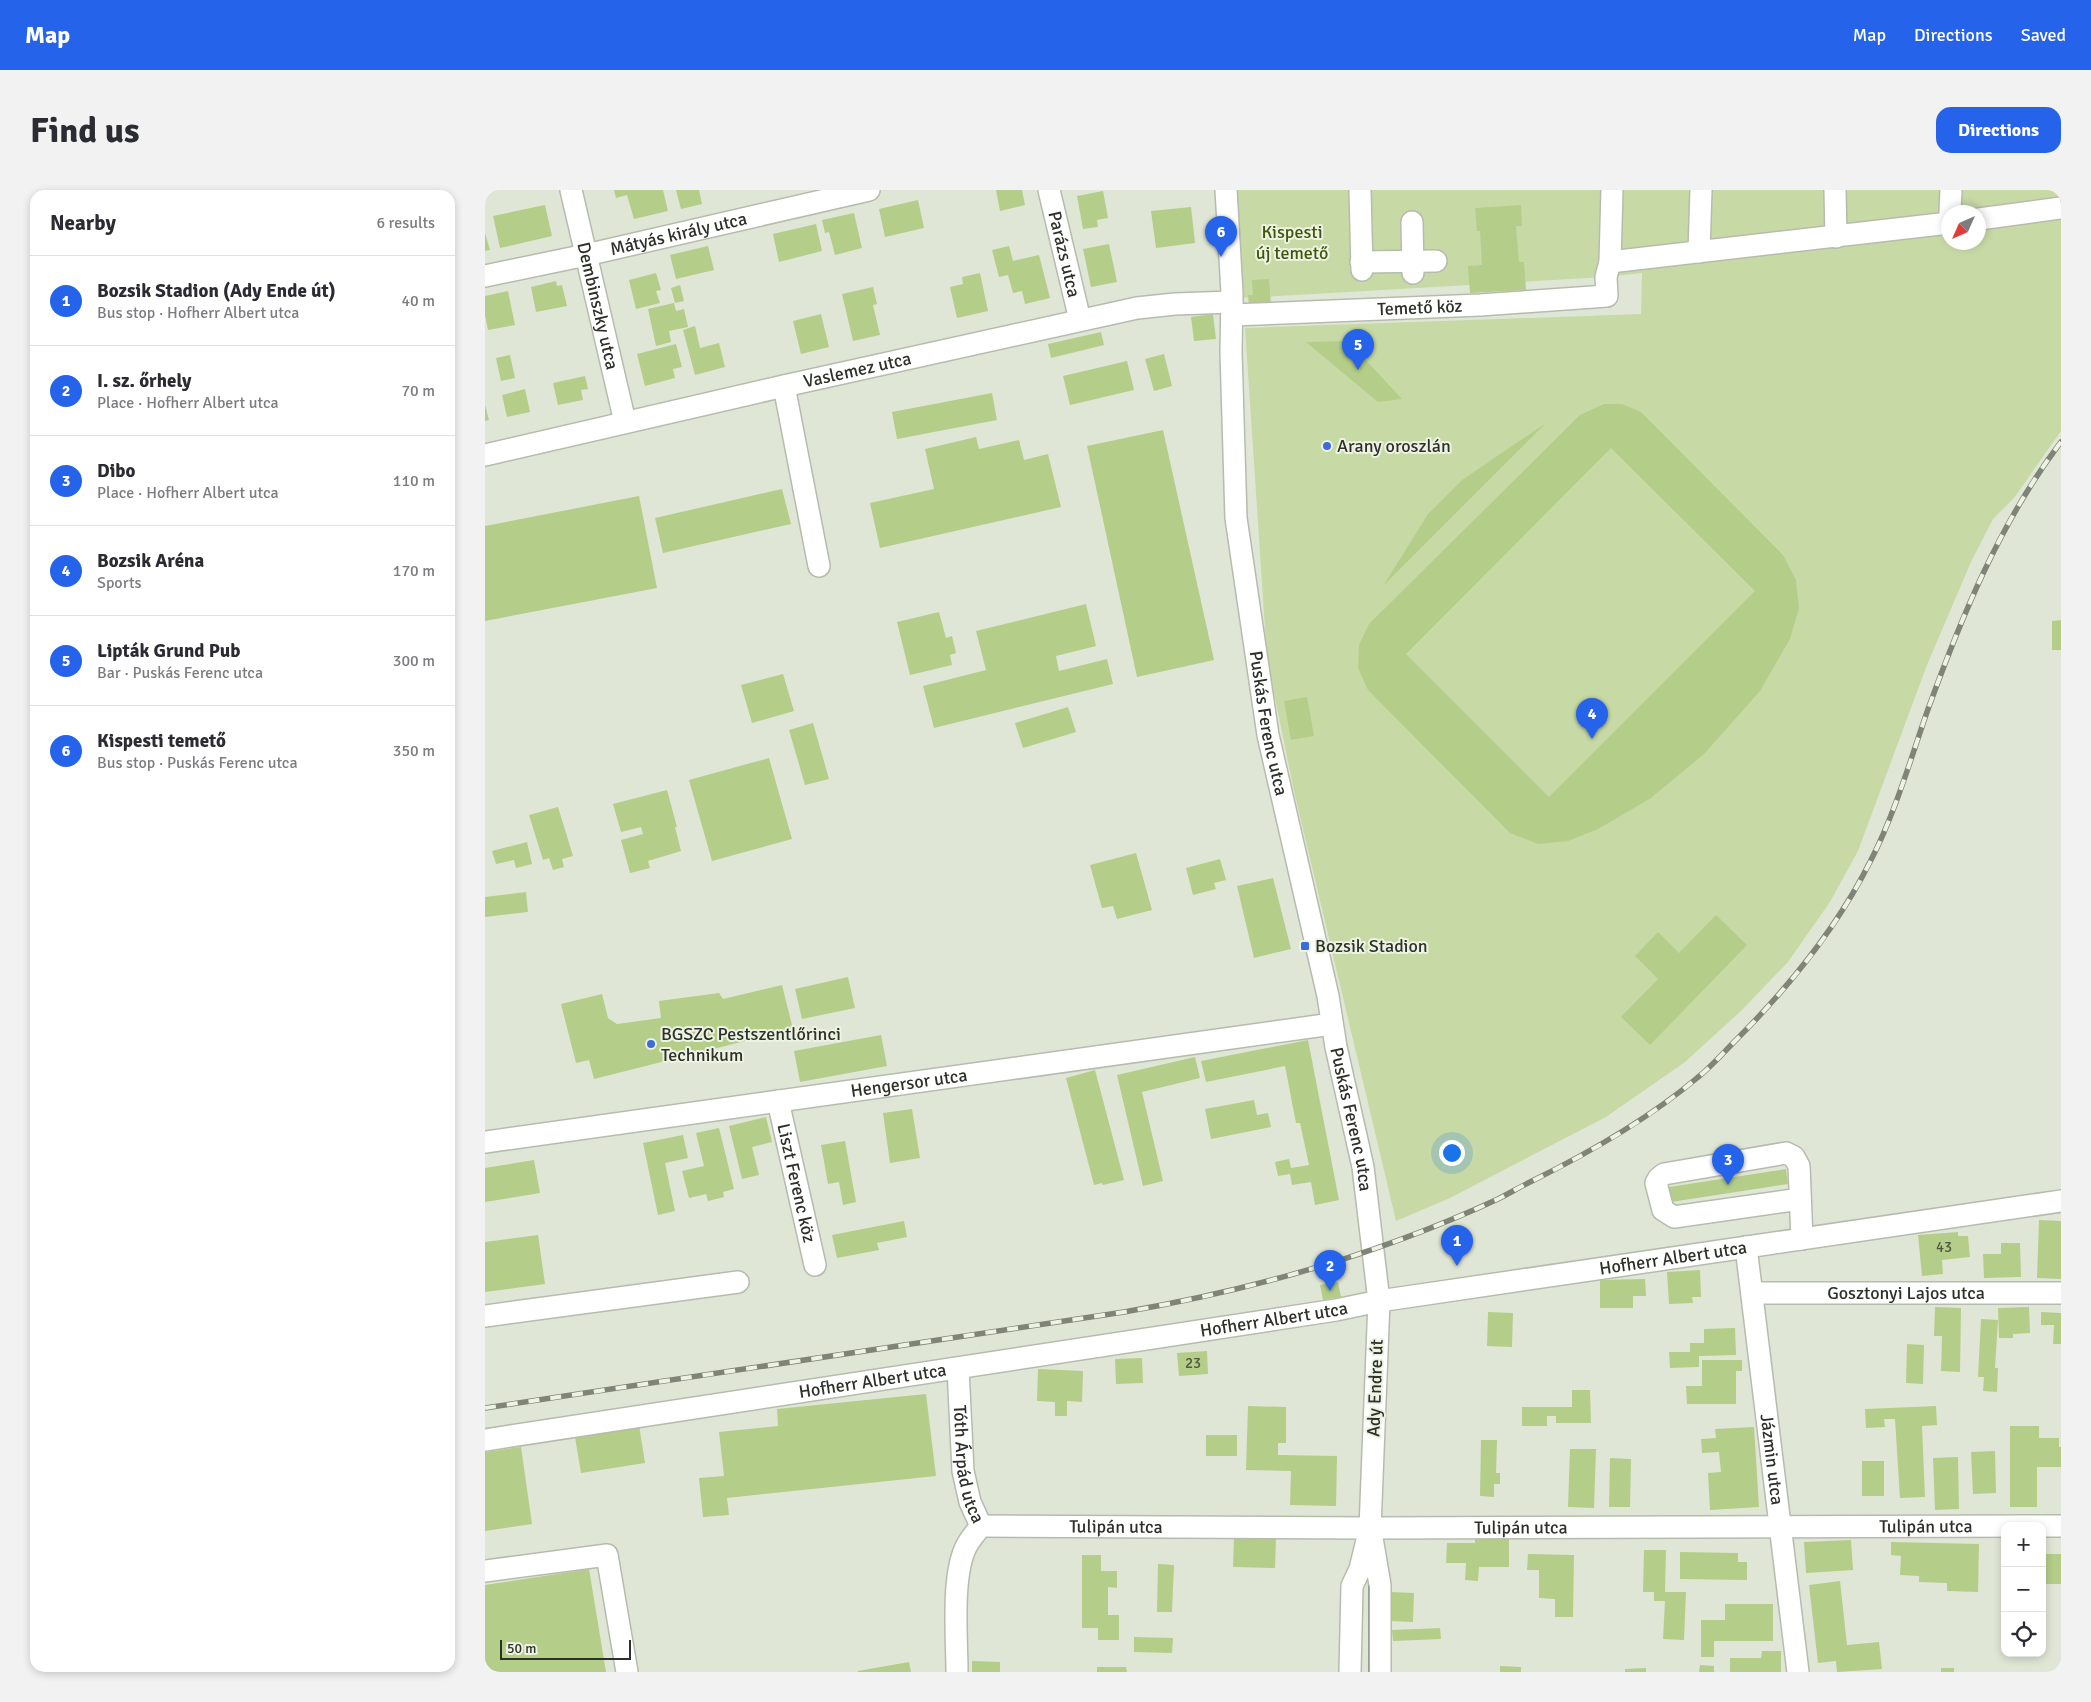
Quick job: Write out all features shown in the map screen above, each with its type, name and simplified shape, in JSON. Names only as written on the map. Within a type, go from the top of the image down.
[{"type":"street","name":"Dembinszky utca","points":[[571,190],[625,422]]},
{"type":"street","name":"Mátyás király utca","points":[[485,276],[586,255],[869,190]]},
{"type":"street","name":"Parázs utca","points":[[1049,190],[1080,320]]},
{"type":"street","name":"Puskás Ferenc utca","points":[[1226,190],[1232,309],[1231,352],[1236,518],[1268,735],[1328,996],[1332,1024],[1363,1168],[1373,1248]]},
{"type":"street","points":[[1360,190],[1361,266],[1413,267],[1436,261]]},
{"type":"street","points":[[1612,190],[1610,262],[1941,224]]},
{"type":"street","points":[[1699,252],[1701,190]]},
{"type":"street","points":[[1835,190],[1836,237]]},
{"type":"street","points":[[1950,205],[1951,190]]},
{"type":"street","points":[[1986,218],[2061,208]]},
{"type":"street","points":[[1413,222],[1413,267]]},
{"type":"street","name":"Temető köz","points":[[1232,309],[1480,305],[1607,296],[1606,277],[1610,262]]},
{"type":"street","name":"Vaslemez utca","points":[[485,455],[784,386],[1146,307],[1232,309]]},
{"type":"street","points":[[784,386],[819,566]]},
{"type":"street","name":"Hengersor utca","points":[[485,1142],[1332,1024]]},
{"type":"street","name":"Liszt Ferenc köz","points":[[779,1101],[815,1265]]},
{"type":"street","points":[[1800,1199],[1674,1217],[1663,1210],[1656,1183],[1664,1174],[1786,1153],[1794,1156],[1799,1166],[1802,1238]]},
{"type":"street","name":"Hofherr Albert utca","points":[[485,1440],[1326,1312],[1379,1301],[2061,1201]]},
{"type":"street","name":"Jázmin utca","points":[[1746,1247],[1798,1672]]},
{"type":"street","name":"Ady Endre út","points":[[1350,1672],[1352,1586],[1360,1569],[1370,1528],[1379,1301],[1373,1248]]},
{"type":"street","points":[[485,1316],[738,1282]]},
{"type":"street","name":"Gosztonyi Lajos utca","points":[[1752,1293],[2061,1293]]},
{"type":"street","name":"Tóth Árpád utca","points":[[957,1672],[957,1585],[961,1560],[967,1545],[981,1526],[970,1502],[964,1479],[959,1422],[958,1369]]},
{"type":"street","name":"Tulipán utca","points":[[981,1526],[1370,1528],[2061,1526]]},
{"type":"street","name":"Ady Endre út","points":[[1370,1528],[1381,1586],[1380,1672]]},
{"type":"street","points":[[485,1571],[607,1555],[627,1672]]},
{"type":"green space","name":"Kispesti új temető","points":[[1236,190],[2061,190],[2061,431],[2014,498],[1993,519],[1971,562],[1927,665],[1858,851],[1830,902],[1788,962],[1742,1010],[1685,1062],[1606,1117],[1450,1198],[1396,1221],[1294,791],[1267,659],[1245,328],[1641,314],[1642,273],[1606,277],[1243,298]]},
{"type":"building","points":[[614,190],[663,190],[668,211],[634,219],[627,195],[616,198]]},
{"type":"building","points":[[676,190],[699,190],[702,204],[681,209]]},
{"type":"building","points":[[996,190],[1022,190],[1025,205],[1000,211]]},
{"type":"building","points":[[1103,191],[1108,218],[1097,220],[1098,227],[1083,229],[1077,196]]},
{"type":"building","points":[[918,200],[924,228],[885,237],[879,209]]},
{"type":"building","points":[[545,205],[552,236],[500,248],[493,216]]},
{"type":"building","points":[[1521,205],[1522,226],[1516,226],[1519,262],[1524,262],[1526,290],[1470,293],[1468,266],[1482,265],[1480,231],[1477,231],[1475,208]]},
{"type":"building","points":[[1191,207],[1195,243],[1156,248],[1151,211]]},
{"type":"building","points":[[854,213],[862,248],[835,255],[829,232],[825,233],[822,220]]},
{"type":"building","points":[[816,224],[822,251],[779,262],[773,234]]},
{"type":"building","points":[[485,233],[490,250],[485,251]]},
{"type":"building","points":[[1109,244],[1117,282],[1091,287],[1083,249]]},
{"type":"building","points":[[708,246],[714,270],[676,279],[670,255]]},
{"type":"building","points":[[1009,246],[1013,261],[1039,255],[1050,298],[1025,304],[1022,291],[1013,293],[1008,275],[999,277],[992,250]]},
{"type":"building","points":[[656,273],[661,290],[656,291],[660,303],[636,309],[629,280]]},
{"type":"building","points":[[980,273],[988,311],[957,318],[950,287],[963,284],[962,277]]},
{"type":"building","points":[[1269,279],[1271,305],[1249,307],[1248,295],[1253,295],[1252,280]]},
{"type":"building","points":[[556,281],[557,286],[562,285],[567,306],[536,312],[531,287]]},
{"type":"building","points":[[680,285],[684,301],[675,303],[671,288]]},
{"type":"building","points":[[873,287],[877,304],[873,305],[880,335],[853,341],[842,294]]},
{"type":"building","points":[[508,291],[515,325],[488,330],[485,315],[485,296]]},
{"type":"building","points":[[674,303],[676,311],[684,309],[688,327],[669,331],[671,342],[656,346],[648,309]]},
{"type":"building","points":[[821,314],[829,347],[801,354],[793,321]]},
{"type":"building","points":[[1213,314],[1216,339],[1194,341],[1191,317]]},
{"type":"building","points":[[695,326],[700,348],[719,343],[725,367],[695,375],[683,330]]},
{"type":"building","points":[[1101,332],[1104,345],[1051,358],[1048,344]]},
{"type":"building","points":[[1348,341],[1402,399],[1378,402],[1306,342]]},
{"type":"building","points":[[676,344],[682,367],[673,369],[675,378],[645,386],[637,354]]},
{"type":"building","points":[[1164,354],[1172,386],[1154,391],[1145,359]]},
{"type":"building","points":[[510,355],[515,378],[501,381],[496,358]]},
{"type":"building","points":[[1127,361],[1134,390],[1070,405],[1063,376]]},
{"type":"building","points":[[585,376],[588,389],[581,390],[583,400],[558,405],[553,383]]},
{"type":"building","points":[[525,389],[530,412],[507,417],[502,395]]},
{"type":"building","points":[[992,393],[997,420],[897,439],[892,412]]},
{"type":"building","points":[[1604,404],[1622,404],[1641,412],[1783,555],[1796,580],[1799,608],[1790,639],[1760,691],[1704,754],[1651,798],[1598,829],[1568,841],[1538,844],[1510,833],[1368,690],[1358,668],[1359,645],[1369,624],[1580,415]],"holes":[[[1611,448],[1755,591],[1549,797],[1406,654]]]},
{"type":"building","points":[[485,405],[489,420],[485,421]]},
{"type":"building","points":[[1546,423],[1383,586],[1428,514],[1462,480]]},
{"type":"building","points":[[1163,430],[1214,660],[1137,677],[1087,446]]},
{"type":"building","points":[[976,437],[979,449],[1019,440],[1024,460],[1048,454],[1061,507],[880,548],[870,503],[934,489],[925,449]]},
{"type":"building","points":[[782,489],[791,524],[663,553],[655,518]]},
{"type":"building","points":[[639,496],[657,588],[485,621],[485,526]]},
{"type":"building","points":[[1086,604],[1096,646],[1056,656],[1059,671],[1107,659],[1113,684],[934,728],[923,686],[986,670],[976,631]]},
{"type":"building","points":[[939,612],[946,638],[952,636],[956,653],[950,655],[952,665],[910,675],[897,622]]},
{"type":"building","points":[[2061,620],[2061,650],[2052,650],[2052,621]]},
{"type":"building","points":[[783,674],[794,711],[752,723],[741,685]]},
{"type":"building","points":[[1307,697],[1314,736],[1291,740],[1284,701]]},
{"type":"building","points":[[1068,707],[1076,732],[1023,748],[1015,723]]},
{"type":"building","points":[[813,723],[829,779],[805,785],[789,730]]},
{"type":"building","points":[[769,758],[792,839],[712,861],[689,780]]},
{"type":"building","points":[[667,790],[681,851],[648,861],[650,868],[630,873],[621,840],[643,834],[641,827],[621,832],[613,804]]},
{"type":"building","points":[[558,807],[573,856],[562,859],[564,867],[553,870],[549,858],[543,860],[529,815]]},
{"type":"building","points":[[527,842],[532,864],[516,868],[514,860],[496,864],[492,851]]},
{"type":"building","points":[[1136,853],[1152,910],[1117,919],[1113,906],[1102,908],[1090,865]]},
{"type":"building","points":[[1220,859],[1226,880],[1214,883],[1216,889],[1193,895],[1186,868]]},
{"type":"building","points":[[1273,878],[1291,949],[1254,958],[1237,886]]},
{"type":"building","points":[[526,892],[528,912],[485,917],[485,897]]},
{"type":"building","points":[[1716,915],[1747,945],[1650,1045],[1621,1017],[1658,979],[1635,956],[1658,932],[1679,953]]},
{"type":"building","points":[[848,977],[855,1008],[802,1019],[795,989]]},
{"type":"building","name":"BGSZC Pestszentlőrinci Technikum","points":[[782,985],[793,1029],[594,1079],[589,1060],[576,1063],[561,1004],[602,994],[608,1018],[617,1024],[661,1018],[659,1001],[719,993],[723,999]]},
{"type":"building","points":[[881,1035],[887,1066],[800,1082],[794,1051]]},
{"type":"building","points":[[1308,1040],[1339,1200],[1315,1205],[1311,1182],[1292,1185],[1290,1174],[1278,1176],[1275,1162],[1289,1159],[1291,1168],[1309,1165],[1300,1123],[1296,1123],[1285,1066],[1206,1082],[1201,1061]]},
{"type":"building","points":[[1195,1057],[1200,1078],[1142,1092],[1163,1181],[1143,1186],[1117,1075]]},
{"type":"building","points":[[1095,1070],[1124,1180],[1103,1185],[1102,1183],[1094,1185],[1066,1078]]},
{"type":"building","points":[[1254,1100],[1257,1115],[1268,1113],[1271,1127],[1211,1139],[1205,1109]]},
{"type":"building","points":[[912,1109],[920,1158],[890,1163],[883,1113]]},
{"type":"building","points":[[766,1117],[772,1142],[752,1147],[759,1175],[742,1179],[729,1126]]},
{"type":"building","points":[[719,1128],[734,1189],[723,1192],[724,1197],[708,1201],[706,1194],[689,1198],[682,1171],[704,1166],[696,1133]]},
{"type":"building","points":[[683,1135],[688,1158],[665,1163],[675,1211],[658,1215],[643,1143]]},
{"type":"building","points":[[845,1141],[856,1202],[843,1205],[839,1182],[828,1184],[821,1145]]},
{"type":"building","points":[[534,1160],[540,1193],[485,1202],[485,1168]]},
{"type":"building","points":[[1786,1169],[1788,1184],[1671,1202],[1669,1187]]},
{"type":"building","points":[[2039,1220],[2061,1221],[2061,1279],[2037,1278]]},
{"type":"building","points":[[904,1221],[907,1237],[877,1243],[879,1250],[837,1258],[832,1235]]},
{"type":"building","points":[[1958,1232],[1958,1236],[1968,1236],[1970,1257],[1942,1260],[1943,1274],[1922,1276],[1918,1235]]},
{"type":"building","points":[[538,1235],[545,1284],[485,1292],[485,1242]]},
{"type":"building","points":[[2001,1243],[2020,1243],[2021,1277],[1984,1278],[1983,1254],[2001,1254]]},
{"type":"building","points":[[1700,1270],[1701,1297],[1692,1297],[1693,1303],[1669,1304],[1667,1272]]},
{"type":"building","points":[[1645,1279],[1646,1296],[1633,1296],[1633,1308],[1600,1308],[1600,1280]]},
{"type":"building","points":[[1338,1282],[1341,1297],[1323,1300],[1320,1285]]},
{"type":"building","points":[[1935,1307],[1961,1308],[1960,1372],[1941,1371],[1942,1336],[1934,1336]]},
{"type":"building","points":[[2029,1307],[2030,1333],[2013,1334],[2013,1338],[1999,1338],[1998,1308]]},
{"type":"building","points":[[1488,1312],[1513,1313],[1512,1347],[1487,1346]]},
{"type":"building","points":[[2041,1312],[2061,1313],[2061,1344],[2053,1344],[2054,1325],[2041,1325]]},
{"type":"building","points":[[1981,1319],[1998,1320],[1995,1368],[1998,1368],[1997,1392],[1983,1391],[1984,1377],[1978,1377]]},
{"type":"building","points":[[1735,1328],[1736,1355],[1699,1356],[1699,1367],[1670,1368],[1669,1352],[1690,1352],[1690,1343],[1704,1343],[1704,1329]]},
{"type":"building","points":[[1907,1344],[1924,1345],[1923,1384],[1906,1383]]},
{"type":"building","points":[[1207,1351],[1208,1374],[1179,1376],[1177,1353]]},
{"type":"building","points":[[1142,1358],[1143,1383],[1116,1384],[1115,1359]]},
{"type":"building","points":[[1702,1360],[1742,1360],[1742,1371],[1736,1371],[1736,1404],[1687,1404],[1686,1386],[1702,1386]]},
{"type":"building","points":[[1038,1369],[1083,1371],[1082,1402],[1067,1401],[1067,1416],[1055,1416],[1055,1402],[1037,1401]]},
{"type":"building","points":[[1572,1390],[1590,1390],[1591,1423],[1556,1423],[1556,1416],[1547,1416],[1547,1426],[1522,1426],[1522,1407],[1572,1407]]},
{"type":"building","points":[[926,1394],[936,1476],[727,1498],[729,1515],[703,1517],[699,1478],[724,1476],[719,1432],[778,1426],[777,1409]]},
{"type":"building","points":[[1248,1406],[1286,1407],[1286,1443],[1278,1443],[1278,1455],[1337,1456],[1336,1506],[1290,1505],[1291,1471],[1246,1470]]},
{"type":"building","points":[[1936,1406],[1937,1425],[1922,1426],[1925,1497],[1900,1498],[1895,1419],[1884,1419],[1885,1427],[1866,1428],[1865,1409]]},
{"type":"building","points":[[639,1425],[645,1463],[581,1473],[575,1437],[556,1440],[555,1435]]},
{"type":"building","points":[[2010,1426],[2039,1426],[2039,1438],[2059,1438],[2061,1467],[2037,1467],[2037,1507],[2010,1507]]},
{"type":"building","points":[[1754,1427],[1759,1507],[1710,1510],[1708,1473],[1721,1472],[1719,1452],[1702,1453],[1701,1439],[1716,1438],[1715,1429]]},
{"type":"building","points":[[1206,1435],[1237,1435],[1237,1456],[1206,1456]]},
{"type":"building","points":[[1481,1440],[1497,1440],[1496,1473],[1500,1473],[1500,1484],[1494,1484],[1494,1497],[1480,1496]]},
{"type":"building","points":[[521,1447],[532,1524],[485,1531],[485,1452]]},
{"type":"building","points":[[1570,1449],[1596,1449],[1594,1508],[1568,1507]]},
{"type":"building","points":[[1995,1451],[1996,1493],[1973,1494],[1971,1452]]},
{"type":"building","points":[[1958,1457],[1959,1509],[1935,1510],[1933,1458]]},
{"type":"building","points":[[1610,1458],[1631,1459],[1630,1507],[1609,1507]]},
{"type":"building","points":[[1862,1461],[1884,1461],[1884,1496],[1862,1496]]},
{"type":"building","points":[[1234,1537],[1276,1538],[1275,1568],[1233,1567]]},
{"type":"building","points":[[1475,1539],[1509,1539],[1509,1567],[1479,1567],[1478,1581],[1465,1580],[1466,1563],[1446,1563],[1447,1543],[1475,1543]]},
{"type":"building","points":[[1851,1540],[1853,1570],[1806,1573],[1804,1542]]},
{"type":"building","points":[[1891,1542],[1979,1544],[1978,1592],[1947,1591],[1947,1583],[1919,1582],[1919,1576],[1900,1575],[1901,1556],[1891,1555]]},
{"type":"building","points":[[1644,1550],[1666,1550],[1665,1592],[1686,1592],[1684,1640],[1663,1639],[1665,1601],[1654,1601],[1654,1592],[1643,1592]]},
{"type":"building","points":[[1680,1552],[1738,1553],[1738,1562],[1747,1562],[1747,1580],[1680,1579]]},
{"type":"building","points":[[1528,1554],[1574,1555],[1573,1617],[1555,1617],[1555,1599],[1539,1598],[1539,1570],[1527,1570]]},
{"type":"building","points":[[2046,1554],[2061,1554],[2061,1584],[2046,1584]]},
{"type":"building","points":[[1082,1555],[1101,1555],[1101,1571],[1117,1571],[1117,1588],[1108,1587],[1108,1615],[1119,1615],[1119,1640],[1098,1640],[1098,1628],[1082,1628]]},
{"type":"building","points":[[1158,1564],[1174,1565],[1172,1612],[1157,1612]]},
{"type":"building","points":[[589,1569],[606,1672],[485,1672],[485,1585]]},
{"type":"building","points":[[1840,1581],[1847,1645],[1879,1642],[1882,1669],[1837,1672],[1836,1661],[1818,1663],[1809,1585]]},
{"type":"building","points":[[1391,1592],[1414,1593],[1413,1622],[1390,1621]]},
{"type":"building","points":[[1725,1604],[1773,1604],[1773,1641],[1714,1641],[1714,1657],[1701,1657],[1701,1620],[1725,1620]]},
{"type":"building","points":[[1440,1628],[1441,1639],[1393,1641],[1392,1630]]},
{"type":"building","points":[[1134,1637],[1173,1638],[1172,1653],[1134,1652]]},
{"type":"building","points":[[1762,1651],[1781,1651],[1781,1672],[1730,1672],[1730,1658],[1761,1658]]},
{"type":"building","points":[[972,1661],[1000,1662],[1000,1672],[972,1672]]},
{"type":"building","points":[[909,1662],[911,1672],[858,1672],[858,1671]]},
{"type":"building","points":[[1700,1665],[1714,1666],[1714,1672],[1699,1672]]},
{"type":"building","points":[[1500,1666],[1521,1667],[1521,1672],[1500,1672]]},
{"type":"building","points":[[1097,1667],[1126,1667],[1127,1672],[1097,1672]]},
{"type":"building","points":[[1646,1668],[1646,1672],[1625,1672],[1625,1669]]},
{"type":"building","points":[[1941,1668],[1954,1668],[1954,1672],[1941,1672]]},
{"type":"tram line","points":[[1369,1586],[1369,1672]]},
{"type":"railway","points":[[485,1408],[1124,1312],[1220,1293],[1315,1268],[1408,1237],[1502,1197],[1615,1136],[1678,1094],[1712,1065],[1775,999],[1828,933],[1858,885],[1880,842],[1902,787],[1940,677],[1968,606],[1984,572],[2019,505],[2061,442]]},
{"type":"place","name":"Kispesti temető","points":[[1221,257]]},
{"type":"place","name":"Lipták Grund Pub","points":[[1358,370]]},
{"type":"place","name":"Arany oroszlán","points":[[1327,446]]},
{"type":"place","name":"Bozsik Aréna","points":[[1592,739]]},
{"type":"place","name":"Bozsik Stadion","points":[[1305,946]]},
{"type":"place","name":"BGSZC Pestszentlőrinci Technikum","points":[[651,1044]]},
{"type":"place","name":"Dibo","points":[[1728,1185]]},
{"type":"place","name":"Bozsik Stadion (Ady Ende út)","points":[[1457,1266]]},
{"type":"place","name":"I. sz. őrhely","points":[[1330,1291]]}]
